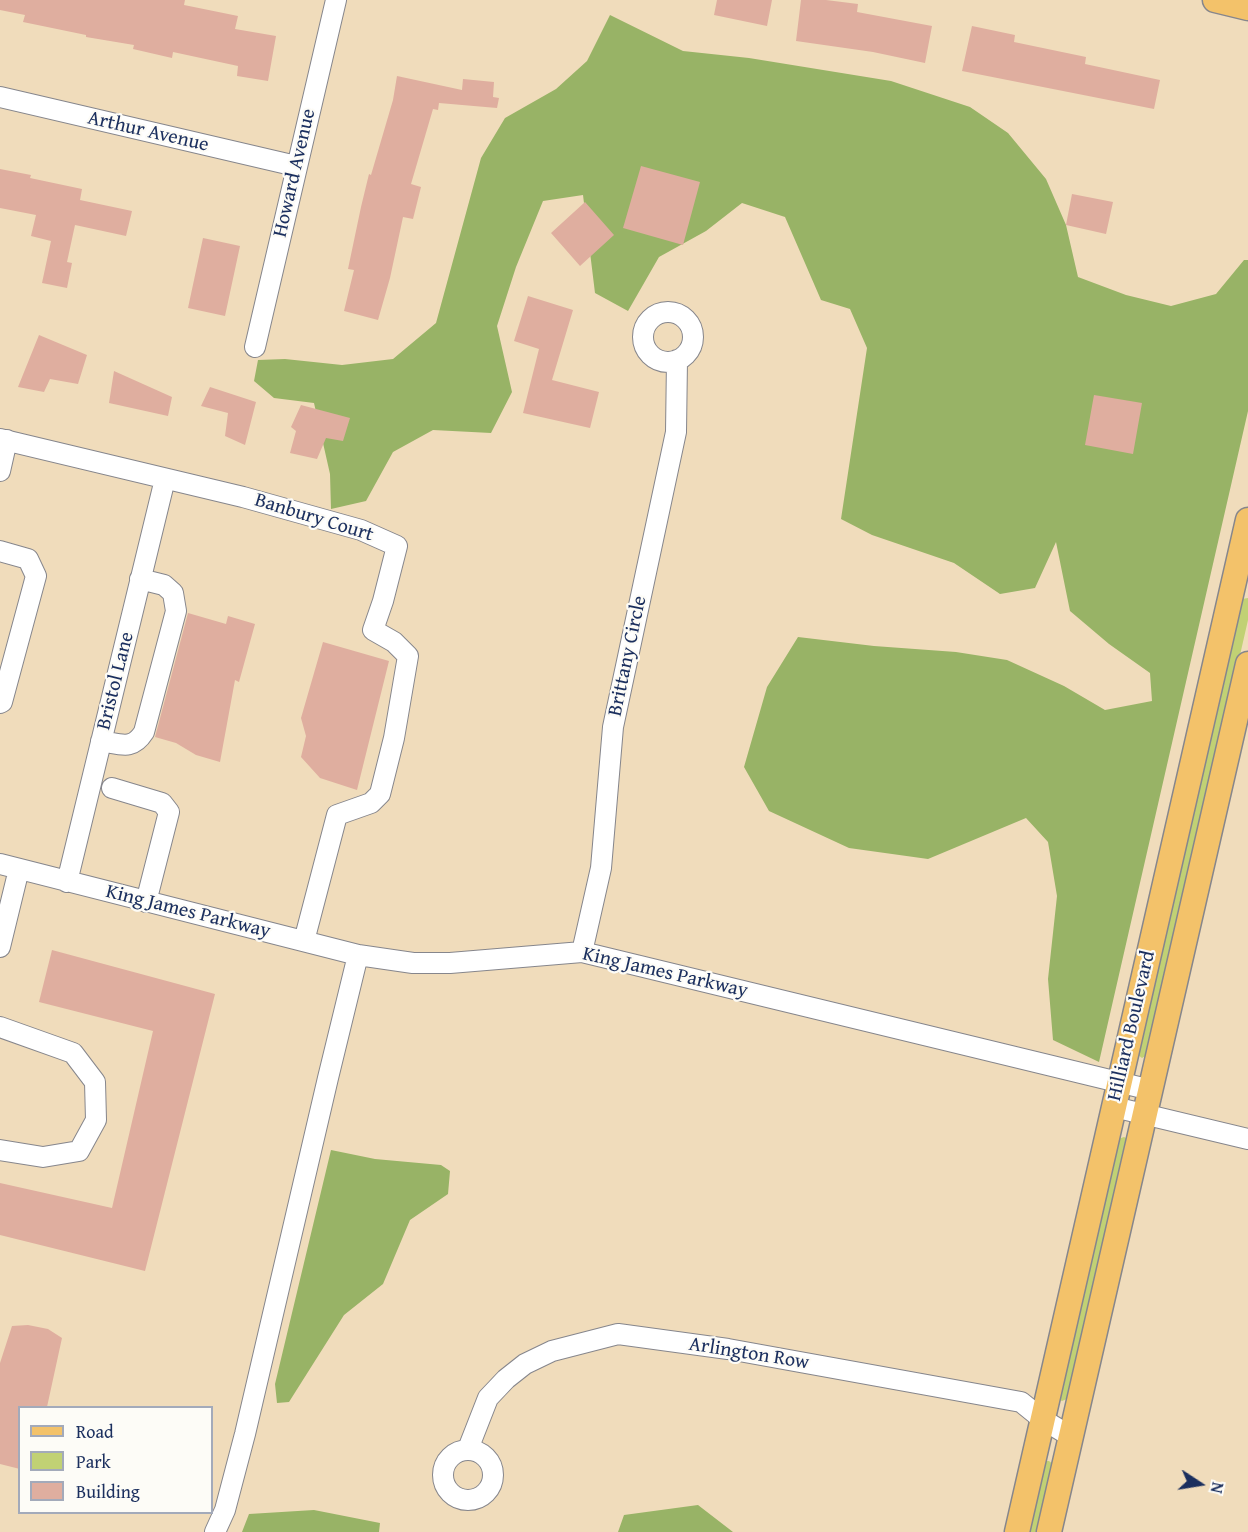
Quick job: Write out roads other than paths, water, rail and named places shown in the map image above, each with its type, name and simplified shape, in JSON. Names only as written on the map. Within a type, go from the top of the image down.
[{"type":"main road","points":[[1215,0],[1248,8]]},
{"type":"main road","name":"Hilliard Boulevard","points":[[1017,1532],[1248,520]]},
{"type":"main road","name":"Hilliard Boulevard","points":[[1048,1532],[1248,664]]},
{"type":"street","name":"Howard Avenue","points":[[255,347],[336,0]]},
{"type":"street","name":"Arthur Avenue","points":[[0,97],[296,166]]},
{"type":"street","name":"Brittany Circle","points":[[582,952],[601,868],[613,727],[676,432],[677,360]]},
{"type":"street","points":[[0,471],[4,439]]},
{"type":"street","name":"Banbury Court","points":[[4,439],[243,497],[361,530],[397,546],[383,602],[373,630],[394,642],[408,656],[394,738],[380,794],[371,803],[337,816],[304,941]]},
{"type":"street","name":"Bristol Lane","points":[[67,882],[165,479]]},
{"type":"street","points":[[0,551],[28,559],[36,576],[0,704]]},
{"type":"street","points":[[101,741],[129,746],[138,741],[144,732],[171,633],[176,611],[173,593],[164,585],[140,579]]},
{"type":"street","points":[[112,788],[162,803],[169,812],[146,902]]},
{"type":"street","name":"King James Parkway","points":[[10,867],[358,955],[413,963],[450,963],[582,952],[1151,1090]]},
{"type":"street","points":[[0,947],[10,867]]},
{"type":"street","points":[[215,1532],[225,1510],[245,1434],[358,955]]},
{"type":"street","points":[[0,1027],[73,1053],[95,1082],[96,1120],[79,1151],[43,1157],[0,1150]]},
{"type":"street","points":[[1114,1107],[1248,1139]]},
{"type":"street","name":"Arlington Row","points":[[468,1449],[488,1398],[506,1379],[525,1364],[552,1351],[618,1334],[728,1349],[1021,1402],[1042,1419],[1070,1436]]}]
